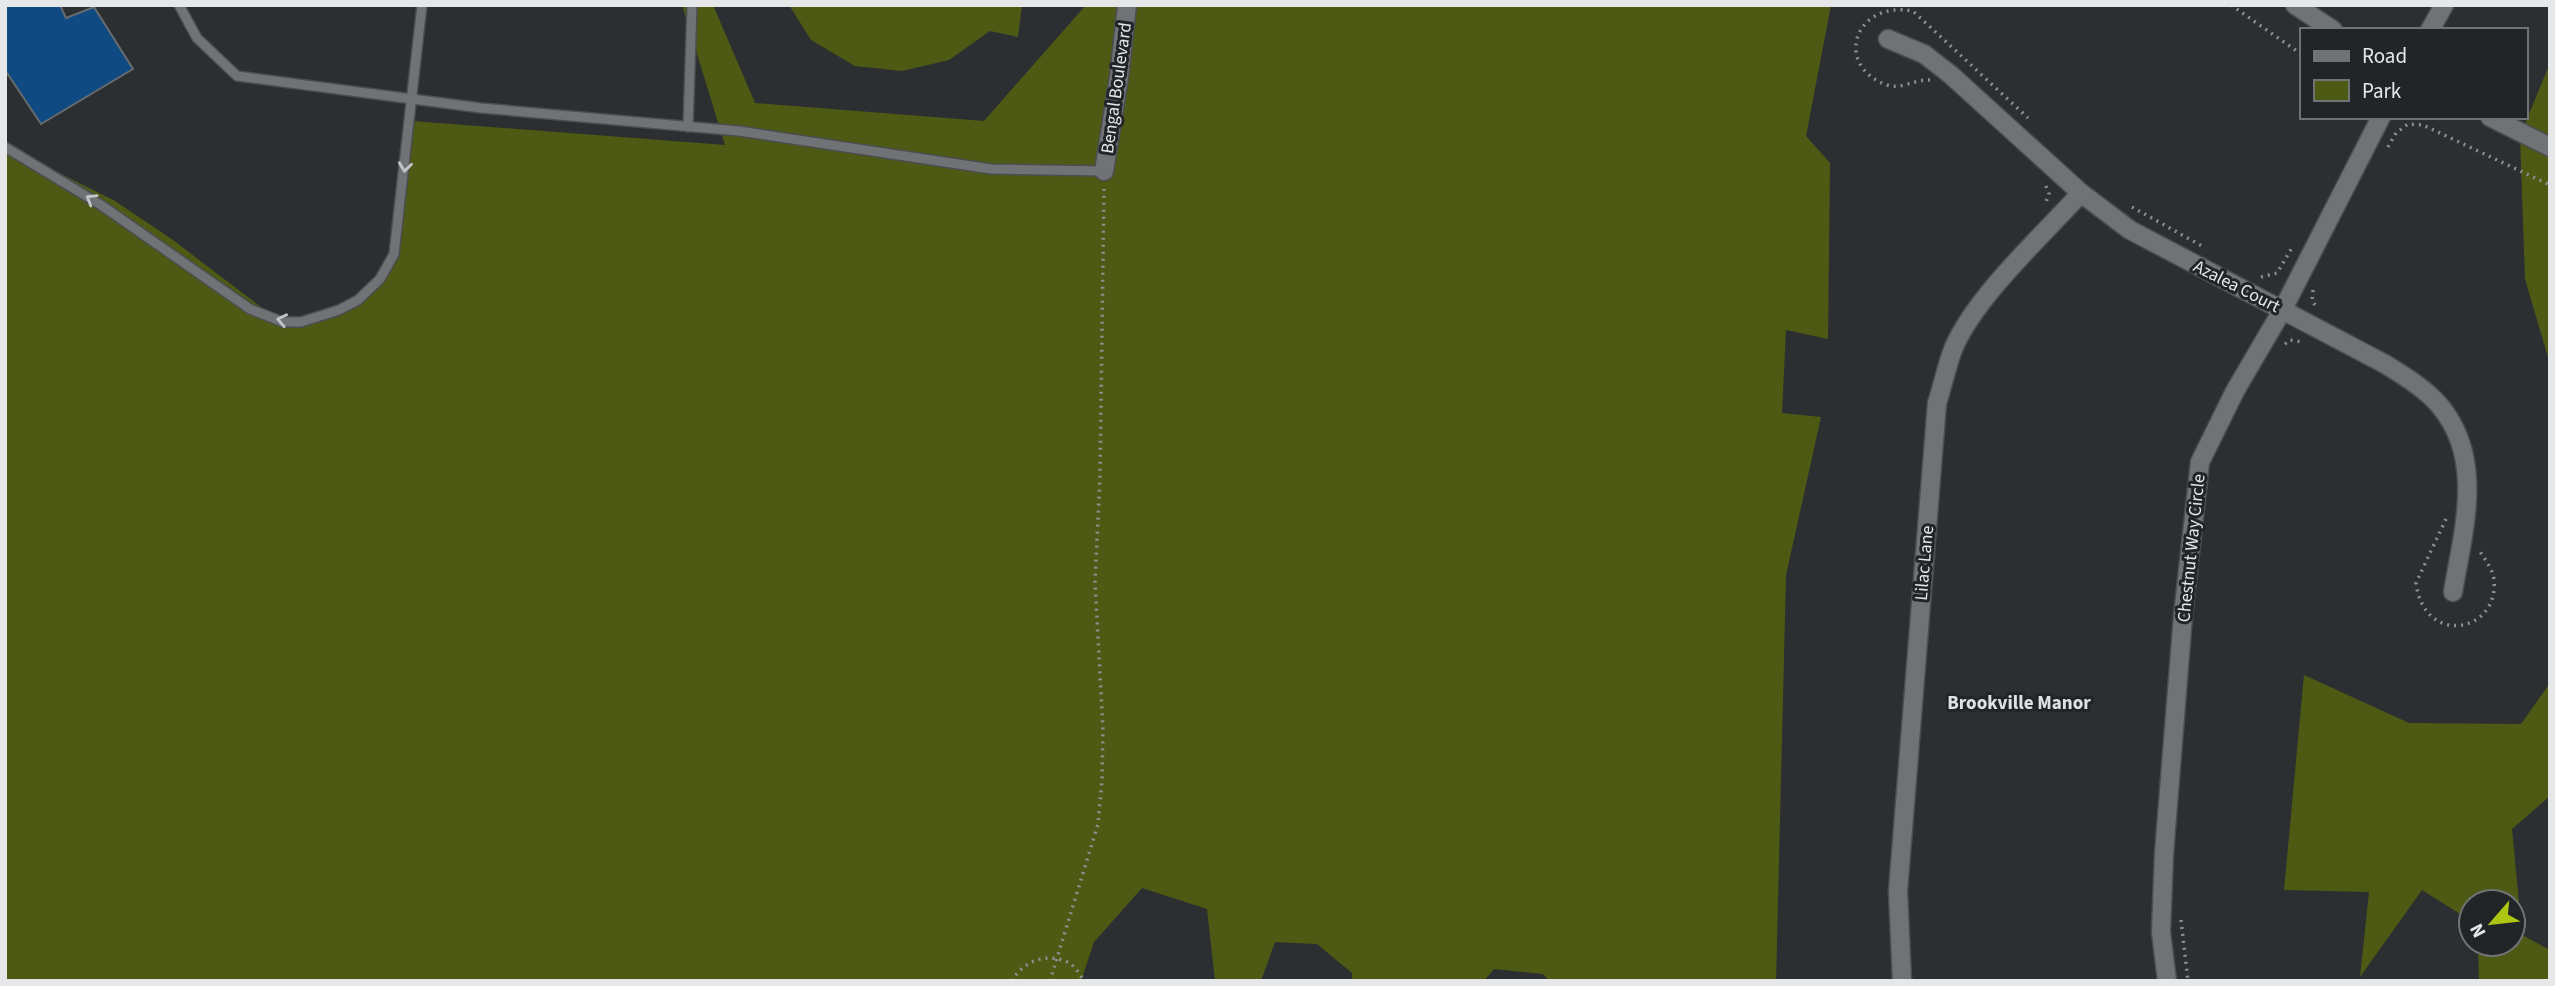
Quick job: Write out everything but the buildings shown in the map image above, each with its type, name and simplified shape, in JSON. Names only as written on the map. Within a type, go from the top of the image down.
[{"type":"street","name":"Bengal Boulevard","points":[[1104,171],[1127,5]]},
{"type":"street","points":[[2294,5],[2330,28]]},
{"type":"street","points":[[2431,28],[2444,5]]},
{"type":"street","name":"Azalea Court","points":[[1888,39],[1924,54],[1951,75],[2081,193],[2130,230],[2385,364],[2416,384],[2441,407],[2459,437],[2468,471],[2465,518],[2452,592]]},
{"type":"street","name":"Chestnut Way Circle","points":[[2167,981],[2161,932],[2164,854],[2183,616],[2200,462],[2235,391],[2283,309],[2380,119]]},
{"type":"street","points":[[2494,119],[2550,147]]},
{"type":"street","name":"Lilac Lane","points":[[1902,981],[1898,891],[1937,403],[1954,347],[1969,319],[2081,193]]},
{"type":"lane","points":[[179,5],[197,38],[237,76],[481,108],[739,131],[991,169],[1104,171]]},
{"type":"lane","points":[[5,147],[101,205],[250,309],[283,322],[301,322],[339,310],[358,300],[380,279],[394,254],[422,5]]},
{"type":"lane","points":[[688,127],[692,5]]},
{"type":"path","points":[[2231,5],[2300,53]]},
{"type":"path","points":[[1931,80],[1892,86],[1866,72],[1858,60],[1856,50],[1858,29],[1864,20],[1873,12],[1892,6],[1913,11],[2036,126]]},
{"type":"path","points":[[2385,152],[2396,133],[2408,124],[2423,125],[2550,185]]},
{"type":"path","points":[[1050,981],[1098,824],[1102,780],[1095,582],[1100,477],[1104,171]]},
{"type":"path","points":[[2039,178],[2046,185],[2049,194],[2045,206]]},
{"type":"path","points":[[2125,203],[2204,247]]},
{"type":"path","points":[[2261,277],[2277,273],[2293,246]]},
{"type":"path","points":[[2313,288],[2312,302],[2318,308]]},
{"type":"path","points":[[2278,349],[2290,340],[2311,347]]},
{"type":"path","points":[[2446,517],[2416,583],[2417,594],[2430,617],[2447,625],[2459,626],[2483,615],[2494,596],[2494,578],[2479,551]]},
{"type":"path","points":[[2181,915],[2188,981]]},
{"type":"path","points":[[1012,981],[1018,971],[1032,961],[1049,957],[1066,961],[1076,968],[1084,981]]},
{"type":"green space","points":[[682,5],[713,5],[755,103],[984,121],[1086,5],[1831,5],[1806,136],[1830,163],[1828,339],[1786,330],[1782,413],[1821,417],[1786,575],[1776,981],[1549,981],[1543,974],[1494,969],[1484,981],[1352,981],[1352,973],[1317,944],[1275,942],[1261,981],[1215,981],[1207,909],[1142,888],[1094,942],[1081,981],[5,981],[5,141],[55,171],[115,201],[173,240],[287,327],[340,316],[388,269],[412,121],[725,145]]},
{"type":"green space","points":[[789,5],[1022,5],[1018,37],[990,31],[949,60],[902,71],[855,66],[811,40]]},
{"type":"green space","points":[[2550,63],[2550,364],[2525,279],[2520,136]]},
{"type":"green space","points":[[2304,675],[2409,723],[2521,724],[2550,683],[2550,796],[2512,829],[2518,888],[2457,888],[2457,912],[2422,890],[2360,977],[2369,892],[2284,890]]},
{"type":"green space","points":[[2527,938],[2550,950],[2550,981],[2479,981],[2478,958],[2527,958]]},
{"type":"district","name":"Brookville Manor","points":[[2019,702]]}]
